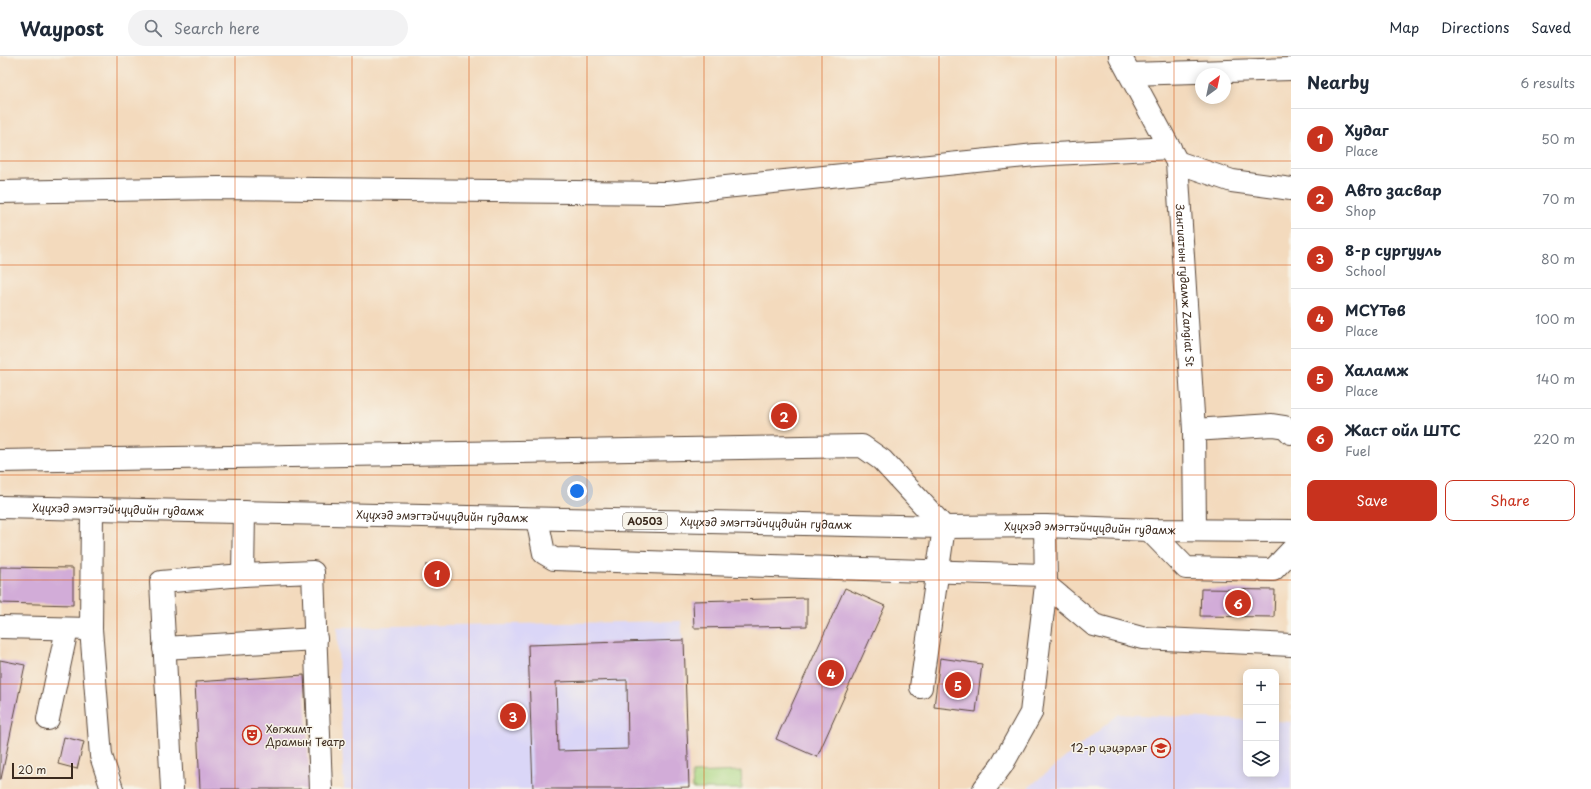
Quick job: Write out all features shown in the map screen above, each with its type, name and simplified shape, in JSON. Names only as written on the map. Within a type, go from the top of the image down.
[{"type":"street","points":[[1125,65],[1291,69]]},
{"type":"street","name":"Зангиатын гудамж Zangiat St","points":[[1125,65],[1175,163],[1194,430],[1195,529]]},
{"type":"street","points":[[0,192],[219,188],[667,193],[1035,156],[1175,163],[1232,181],[1291,189]]},
{"type":"street","points":[[1194,430],[1272,426],[1285,428],[1291,433]]},
{"type":"street","points":[[0,461],[862,446],[882,460],[944,527],[921,687]]},
{"type":"street","name":"Хүүхэд эмэгтэйчүүдийн гудамж","points":[[0,507],[944,527],[1045,526],[1149,530],[1195,529],[1291,531]]},
{"type":"street","points":[[92,509],[91,629],[101,756],[112,789]]},
{"type":"street","points":[[243,575],[244,512]]},
{"type":"street","points":[[537,519],[544,553],[554,559],[938,570],[1045,580],[1094,625],[1142,638],[1291,645]]},
{"type":"street","points":[[984,789],[1002,766],[1031,713],[1045,580],[1045,526]]},
{"type":"street","points":[[1149,530],[1186,568],[1273,570],[1291,551]]},
{"type":"street","points":[[172,789],[161,582],[243,575],[313,572],[322,789]]},
{"type":"street","points":[[0,627],[91,629]]},
{"type":"street","points":[[48,719],[67,629]]},
{"type":"street","points":[[164,648],[316,639]]},
{"type":"shaded area","points":[[681,621],[688,789],[344,789],[337,627]]},
{"type":"shaded area","name":"12-р цэцэрлэг","points":[[1119,714],[1243,720],[1243,777],[1279,777],[1279,721],[1291,722],[1291,789],[1029,789],[1029,787]]},
{"type":"green space","points":[[741,771],[742,789],[693,789],[692,773]]},
{"type":"building","points":[[426,565],[448,566],[447,582],[426,581]]},
{"type":"building","points":[[0,567],[73,568],[73,605],[0,603]]},
{"type":"building","points":[[845,588],[885,606],[817,757],[776,739]]},
{"type":"building","points":[[1201,589],[1275,590],[1274,617],[1200,616]]},
{"type":"building","points":[[807,598],[807,626],[694,628],[693,601]]},
{"type":"building","points":[[684,640],[689,787],[533,789],[528,645]],"holes":[[[627,680],[628,749],[558,751],[556,682]]]},
{"type":"building","points":[[940,658],[982,664],[976,712],[934,707]]},
{"type":"building","points":[[0,660],[25,665],[1,779],[0,779]]},
{"type":"building","name":"Хөгжимт Драмын Театр","points":[[304,675],[310,789],[200,789],[195,682]]},
{"type":"building","points":[[64,737],[84,742],[77,769],[58,764]]},
{"type":"place","name":"Авто засвар","points":[[784,416]]},
{"type":"place","name":"Худаг","points":[[437,574]]},
{"type":"place","name":"Жаст ойл ШТС","points":[[1238,603]]},
{"type":"place","name":"МСҮТөв","points":[[831,673]]},
{"type":"place","name":"Халамж","points":[[958,685]]},
{"type":"place","name":"8-р сургууль","points":[[513,716]]},
{"type":"place","name":"Хөгжимт Драмын Театр","points":[[252,735]]},
{"type":"place","name":"12-р цэцэрлэг","points":[[1161,748]]}]
